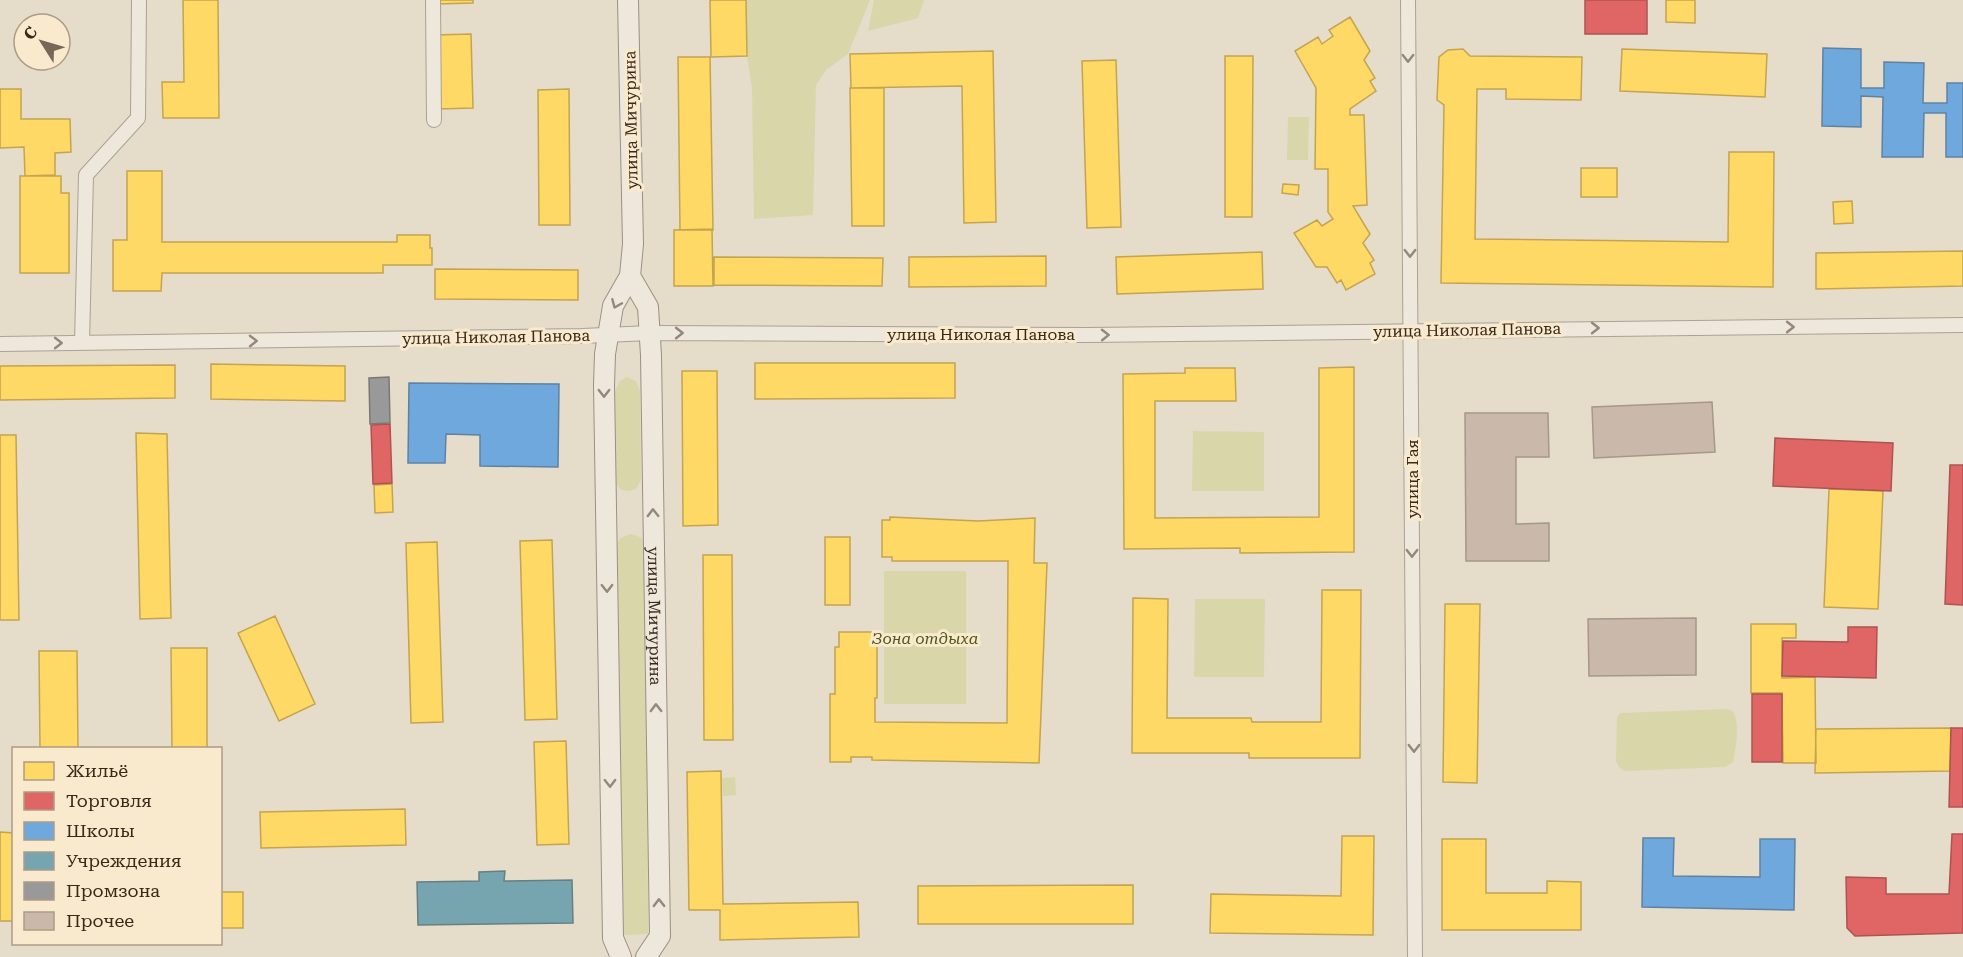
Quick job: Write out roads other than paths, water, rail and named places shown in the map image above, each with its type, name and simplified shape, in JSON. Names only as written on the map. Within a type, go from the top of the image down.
[{"type":"main road","name":"улица Мичурина","points":[[621,957],[613,938],[604,385],[613,306],[630,276],[633,244],[628,0]]},
{"type":"main road","name":"улица Мичурина","points":[[630,276],[648,307],[650,333],[660,936],[646,957]]},
{"type":"street","points":[[82,344],[86,175],[138,118],[139,0]]},
{"type":"street","points":[[434,0],[434,120]]},
{"type":"street","name":"улица Гая","points":[[1408,0],[1415,957]]},
{"type":"street","name":"улица Николая Панова","points":[[0,344],[650,333],[1087,335],[1963,325]]},
{"type":"park label","name":"Зона отдыха","points":[[925,638]]}]
